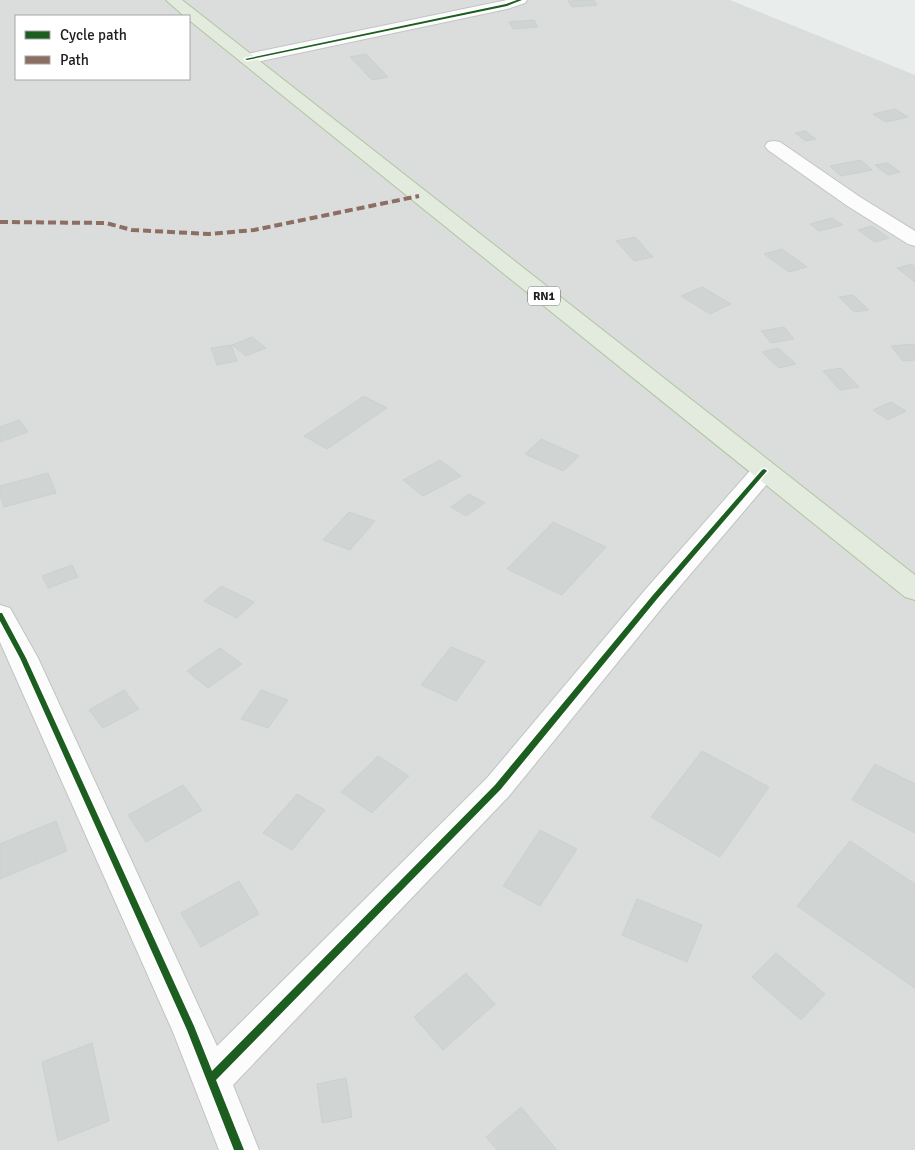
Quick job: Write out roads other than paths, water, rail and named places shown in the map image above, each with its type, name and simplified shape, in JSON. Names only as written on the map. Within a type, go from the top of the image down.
[{"type":"highway","name":"RN1","points":[[172,0],[915,590]]},
{"type":"street","points":[[246,59],[506,5],[520,0]]},
{"type":"street","points":[[774,146],[852,201],[915,240]]},
{"type":"street","points":[[211,1079],[498,787],[655,597],[764,471]]},
{"type":"street","points":[[0,615],[31,676],[191,1028],[240,1150]]}]
